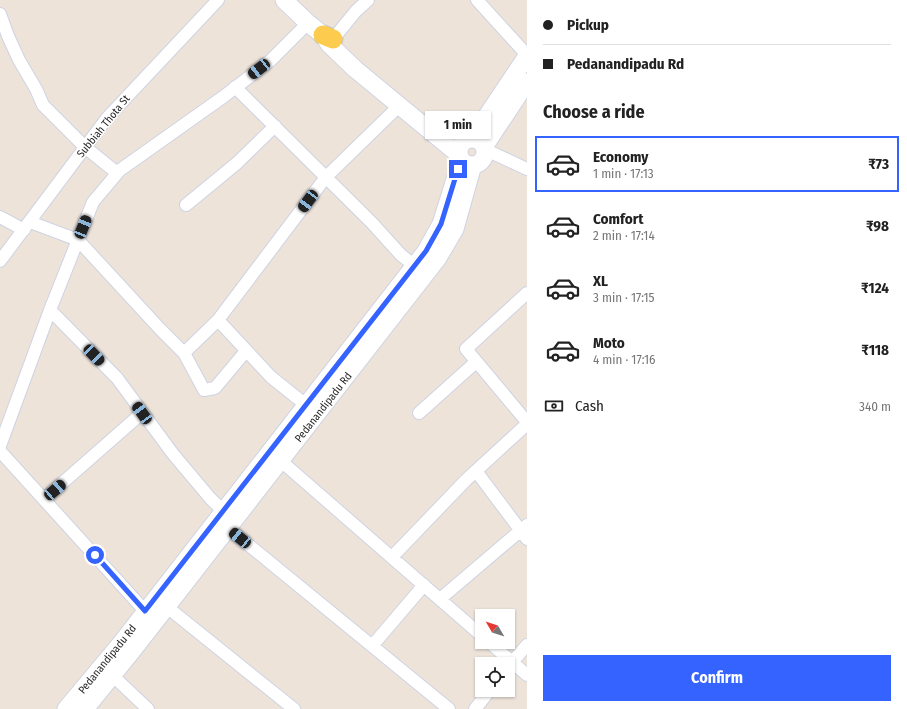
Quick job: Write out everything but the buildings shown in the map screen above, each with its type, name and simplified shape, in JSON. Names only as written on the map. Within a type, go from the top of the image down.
[{"type":"main road","points":[[284,0],[308,23],[471,151]]},
{"type":"main road","points":[[328,39],[355,69],[399,106],[471,151]]},
{"type":"main road","name":"Pedanandipadu Rd","points":[[66,709],[145,611],[426,251],[441,224],[471,151],[478,129],[527,55]]},
{"type":"main road","name":"Pedanandipadu Rd","points":[[90,707],[112,675],[281,461],[438,258],[454,229],[471,151],[527,82]]},
{"type":"street","name":"Subbiah Thota St","points":[[0,261],[107,118],[218,0]]},
{"type":"street","points":[[328,39],[356,10],[368,0]]},
{"type":"street","points":[[476,0],[527,55]]},
{"type":"street","points":[[0,14],[16,54],[36,89],[43,105],[85,147],[117,173]]},
{"type":"street","points":[[0,446],[50,310],[93,202],[120,170],[235,88],[271,60],[308,23]]},
{"type":"street","points":[[235,88],[372,223],[401,255],[415,266]]},
{"type":"street","points":[[184,353],[218,320],[326,177],[399,106]]},
{"type":"street","points":[[186,205],[237,163],[275,126]]},
{"type":"street","points":[[471,151],[527,169]]},
{"type":"street","points":[[0,217],[78,240],[184,353],[204,390],[215,388],[246,351]]},
{"type":"street","points":[[392,557],[466,480],[527,423],[466,349],[527,293]]},
{"type":"street","points":[[50,310],[116,378],[173,454],[210,498],[223,511]]},
{"type":"street","points":[[218,320],[271,377],[306,405]]},
{"type":"street","points":[[418,413],[476,362]]},
{"type":"street","points":[[44,499],[142,413]]},
{"type":"street","points":[[0,452],[145,611]]},
{"type":"street","points":[[281,461],[475,630]]},
{"type":"street","points":[[440,599],[525,532],[476,471]]},
{"type":"street","points":[[228,528],[449,709]]},
{"type":"street","points":[[372,646],[424,585]]},
{"type":"street","points":[[166,607],[294,709]]},
{"type":"street","points":[[515,658],[527,645]]},
{"type":"street","points":[[496,649],[503,657]]},
{"type":"street","points":[[515,667],[527,675]]},
{"type":"street","points":[[112,675],[148,709]]},
{"type":"street","points":[[475,709],[484,697]]},
{"type":"route","points":[[95,555],[145,611],[426,251],[441,224],[458,169]]}]
